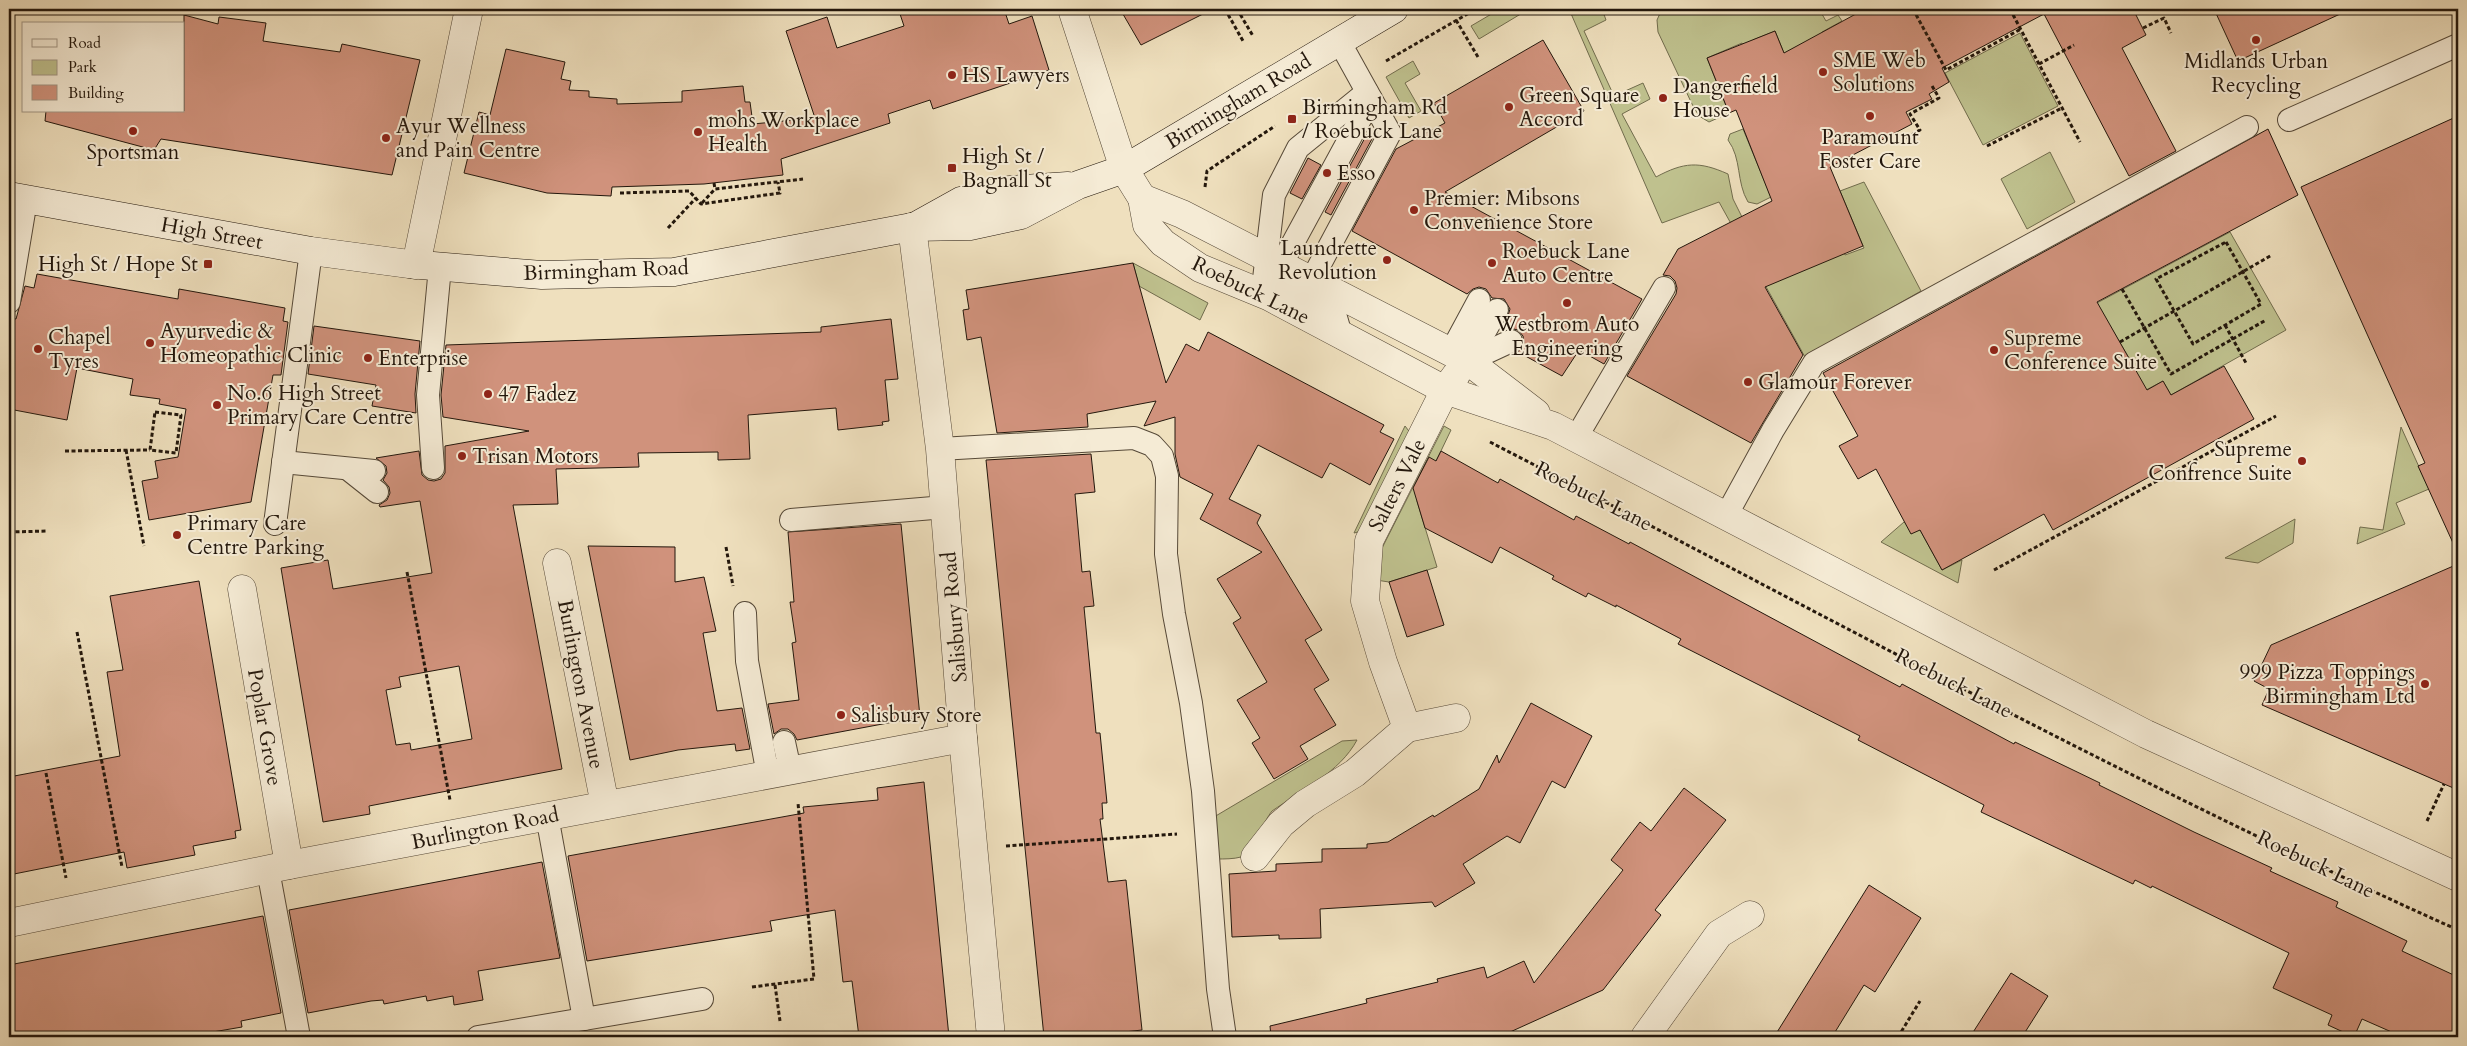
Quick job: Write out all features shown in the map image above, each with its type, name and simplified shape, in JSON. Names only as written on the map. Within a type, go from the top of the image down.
[{"type":"street","points":[[428,266],[469,9]]},
{"type":"street","name":"Roebuck Lane","points":[[1072,9],[1124,168],[1142,198],[1147,225],[1163,243],[1200,268],[1268,296],[1445,390],[1565,432]]},
{"type":"street","name":"Birmingham Road","points":[[428,266],[542,275],[674,272],[912,228],[970,226],[1021,215],[1078,185],[1124,168],[1394,9]]},
{"type":"street","name":"High Street","points":[[17,198],[311,251],[428,266]]},
{"type":"street","name":"Roebuck Lane","points":[[1142,198],[1182,214],[1459,356],[1565,432],[2146,734],[2458,877]]},
{"type":"street","name":"Salisbury Road","points":[[912,228],[940,449],[963,738],[991,1037]]},
{"type":"street","points":[[1408,331],[1410,352],[1444,371],[1445,390]]},
{"type":"street","name":"Salters Vale","points":[[1407,728],[1383,662],[1365,601],[1369,541],[1445,390],[1459,356]]},
{"type":"street","name":"Burlington Avenue","points":[[557,563],[605,805]]},
{"type":"street","name":"Poplar Grove","points":[[242,589],[279,868]]},
{"type":"street","points":[[1255,857],[1281,824],[1305,804],[1355,773],[1407,728],[1456,718]]},
{"type":"street","name":"Burlington Road","points":[[9,923],[279,868],[963,738]]},
{"type":"street","points":[[1645,1037],[1719,934],[1750,915]]},
{"type":"lane","points":[[1311,281],[1390,133],[1339,41]]},
{"type":"lane","points":[[2290,120],[2458,45]]},
{"type":"lane","points":[[1273,262],[1274,196],[1298,148],[1369,96]]},
{"type":"lane","points":[[1341,335],[1335,314],[1264,279],[1369,96]]},
{"type":"lane","points":[[1726,516],[1773,430],[1814,364],[2247,127]]},
{"type":"lane","points":[[9,302],[17,198]]},
{"type":"lane","points":[[275,524],[311,251]]},
{"type":"lane","points":[[428,266],[428,395],[433,468]]},
{"type":"lane","points":[[1565,432],[1664,288]]},
{"type":"lane","points":[[1459,356],[1488,305]]},
{"type":"lane","points":[[1459,356],[1511,341]]},
{"type":"lane","points":[[940,449],[1134,438],[1152,444],[1162,456],[1167,476],[1166,554],[1174,614],[1191,703],[1206,832],[1218,988],[1225,1037]]},
{"type":"lane","points":[[283,462],[348,469],[376,482]]},
{"type":"lane","points":[[791,520],[945,507]]},
{"type":"lane","points":[[745,613],[747,661],[779,772]]},
{"type":"lane","points":[[779,772],[784,742]]},
{"type":"lane","points":[[548,816],[584,1019]]},
{"type":"lane","points":[[279,868],[299,1037]]},
{"type":"lane","points":[[478,1037],[702,999]]},
{"type":"path","points":[[1225,9],[1243,41]]},
{"type":"path","points":[[1237,9],[1253,36]]},
{"type":"path","points":[[1913,9],[1946,70],[2021,29]]},
{"type":"path","points":[[2010,9],[2080,142]]},
{"type":"path","points":[[2013,13],[2022,9]]},
{"type":"path","points":[[2143,28],[2164,18],[2172,33]]},
{"type":"path","points":[[1456,20],[1478,57]]},
{"type":"path","points":[[2039,64],[2074,45]]},
{"type":"path","points":[[1906,138],[1920,130],[1910,114],[1939,98],[1931,84]]},
{"type":"path","points":[[1987,146],[2062,108]]},
{"type":"path","points":[[702,204],[715,189],[804,179]]},
{"type":"path","points":[[702,204],[780,192],[778,182]]},
{"type":"path","points":[[714,183],[715,189]]},
{"type":"path","points":[[620,193],[689,190],[702,204]]},
{"type":"path","points":[[668,228],[696,198]]},
{"type":"path","points":[[2226,242],[2243,272],[2261,304],[2193,344],[2156,279],[2226,242]]},
{"type":"path","points":[[2120,342],[2272,255]]},
{"type":"path","points":[[2122,289],[2171,374],[2266,320]]},
{"type":"path","points":[[2225,325],[2246,363]]},
{"type":"path","points":[[64,451],[150,450],[176,453],[181,415],[155,412],[150,450]]},
{"type":"path","points":[[1994,570],[2276,416]]},
{"type":"path","name":"Roebuck Lane","points":[[1481,438],[2146,782],[2458,930]]},
{"type":"path","points":[[126,450],[144,546]]},
{"type":"path","points":[[9,532],[47,531]]},
{"type":"path","points":[[726,547],[737,608],[745,613]]},
{"type":"path","points":[[408,572],[450,802]]},
{"type":"path","points":[[77,632],[123,872]]},
{"type":"path","points":[[46,773],[67,883]]},
{"type":"path","points":[[2427,822],[2444,784]]},
{"type":"path","points":[[752,987],[814,979],[797,797]]},
{"type":"path","points":[[998,846],[1206,832]]},
{"type":"path","points":[[775,984],[780,1021]]},
{"type":"path","points":[[1898,1037],[1920,1001]]},
{"type":"green space","points":[[1500,9],[1529,9],[1479,39],[1471,26]]},
{"type":"green space","points":[[1569,9],[1602,9],[1606,20],[1584,31],[1614,96],[1643,83],[1650,99],[1622,114],[1656,177],[1675,168],[1692,165],[1708,167],[1728,174],[1733,199],[1742,217],[1842,248],[1845,255],[1864,248],[1840,191],[1864,182],[1921,291],[1805,357],[1719,202],[1662,223]]},
{"type":"green space","points":[[1662,9],[1819,9],[1826,21],[1838,15],[1842,21],[1822,32],[1827,41],[1788,63],[1775,31],[1753,40],[1744,49],[1742,43],[1707,58],[1729,113],[1709,122],[1699,116],[1692,104],[1658,32],[1657,20]]},
{"type":"green space","points":[[2020,33],[2058,106],[1983,145],[1945,73]]},
{"type":"green space","points":[[1413,61],[1420,74],[1405,83],[1421,111],[1409,118],[1386,77]]},
{"type":"green space","points":[[1743,129],[1771,197],[1757,204],[1748,202],[1744,194],[1735,155],[1728,140],[1730,134]]},
{"type":"green space","points":[[2050,152],[2075,202],[2027,229],[2001,179]]},
{"type":"green space","points":[[2230,232],[2286,330],[2171,395],[2163,381],[2131,398],[2129,358],[2110,326],[2082,311]]},
{"type":"green space","points":[[1133,263],[1208,303],[1200,320],[1139,286]]},
{"type":"green space","points":[[1405,426],[1412,435],[1366,530],[1354,533]]},
{"type":"green space","points":[[1444,426],[1451,430],[1417,501],[1437,567],[1389,582],[1376,580],[1379,554]]},
{"type":"green space","points":[[2401,427],[2429,489],[2396,503],[2405,524],[2357,544],[2360,527],[2383,530]]},
{"type":"green space","points":[[2295,519],[2293,543],[2258,563],[2225,558]]},
{"type":"green space","points":[[1904,522],[1920,530],[1942,570],[1962,560],[1958,583],[1881,542]]},
{"type":"green space","points":[[1357,740],[1341,762],[1319,780],[1272,811],[1245,854],[1241,857],[1217,859],[1214,817],[1342,741]]},
{"type":"building","points":[[918,9],[1004,9],[1009,24],[1032,16],[1049,70],[933,109],[930,100],[888,114],[890,123],[781,159],[783,175],[704,184],[612,187],[611,196],[547,193],[464,173],[479,112],[490,115],[506,49],[565,62],[561,79],[571,81],[569,90],[589,91],[589,97],[617,99],[617,104],[682,102],[682,91],[743,86],[745,102],[750,102],[753,124],[815,118],[786,31],[827,17],[837,48],[904,26],[900,14]]},
{"type":"building","points":[[1120,9],[1213,9],[1141,45]]},
{"type":"building","points":[[1865,9],[2133,9],[2146,35],[2122,48],[2176,151],[2129,176],[2044,14],[1942,68],[1949,82],[1929,94],[1932,99],[1906,112],[1912,124],[1830,167],[1863,246],[1765,287],[1803,355],[1751,443],[1627,376],[1676,294],[1675,281],[1670,276],[1663,275],[1678,249],[1772,201],[1736,110],[1729,113],[1707,58],[1775,31],[1784,53]]},
{"type":"building","name":"Midlands Urban Recycling","points":[[2214,9],[2351,9],[2238,61]]},
{"type":"building","points":[[184,15],[218,24],[219,17],[266,23],[263,41],[340,52],[342,44],[420,60],[392,175],[161,139],[154,150],[45,121],[46,112],[185,112]]},
{"type":"building","points":[[1543,40],[1584,111],[1445,192],[1642,299],[1604,364],[1579,350],[1562,376],[1518,352],[1524,343],[1523,336],[1518,330],[1509,328],[1507,319],[1510,309],[1504,299],[1492,298],[1486,289],[1479,287],[1467,294],[1352,231],[1396,149],[1445,123],[1434,103]]},
{"type":"building","points":[[2458,116],[2458,554],[2418,466],[2425,463],[2301,187]]},
{"type":"building","name":"Supreme Conference Suite","points":[[2268,129],[2298,195],[2097,302],[2147,390],[2163,381],[2171,395],[2224,366],[2254,419],[2053,530],[2044,514],[1942,570],[1920,530],[1911,534],[1876,469],[1858,479],[1839,446],[1858,436],[1823,373]]},
{"type":"building","points":[[1367,134],[1373,137],[1331,215],[1325,212]]},
{"type":"building","points":[[1308,158],[1321,165],[1302,199],[1290,193]]},
{"type":"building","points":[[1133,263],[1166,383],[1186,344],[1199,351],[1208,332],[1384,425],[1380,432],[1394,439],[1370,485],[1330,463],[1322,478],[1258,445],[1229,499],[1261,515],[1257,523],[1322,630],[1305,640],[1329,680],[1314,689],[1336,725],[1300,746],[1308,759],[1274,779],[1252,743],[1260,738],[1237,700],[1267,682],[1233,623],[1241,618],[1217,579],[1262,552],[1200,519],[1213,494],[1180,477],[1175,454],[1175,417],[1144,426],[1156,401],[1087,414],[1088,427],[997,433],[981,337],[967,340],[963,310],[969,309],[966,290]]},
{"type":"building","points":[[37,274],[178,299],[179,289],[285,308],[283,321],[288,322],[281,375],[273,375],[251,502],[149,520],[142,481],[158,478],[155,461],[178,457],[186,409],[159,404],[160,399],[130,395],[133,379],[77,368],[67,420],[9,409],[9,318],[16,319],[25,286],[34,288]]},
{"type":"building","points":[[891,319],[898,379],[885,380],[889,421],[882,422],[883,425],[838,430],[836,408],[748,415],[750,459],[718,460],[718,452],[638,453],[639,467],[556,469],[558,504],[513,505],[562,769],[369,806],[370,814],[323,822],[281,568],[328,560],[333,589],[432,573],[420,501],[380,507],[379,505],[387,500],[390,493],[389,487],[383,480],[387,473],[386,466],[376,458],[419,451],[422,475],[428,480],[434,481],[441,479],[445,473],[445,446],[529,431],[443,417],[441,395],[446,345],[821,332],[821,327]],"holes":[[[459,666],[472,739],[411,750],[410,743],[396,745],[386,690],[401,687],[399,677]]]},
{"type":"building","points":[[314,326],[420,341],[415,394],[416,413],[372,406],[376,385],[308,374]]},
{"type":"building","points":[[1441,451],[1498,483],[1500,479],[1574,520],[1576,516],[1629,544],[1630,542],[1900,687],[1902,684],[2014,744],[2015,742],[2100,783],[2099,785],[2194,832],[2272,868],[2270,871],[2338,902],[2336,907],[2407,941],[2402,951],[2458,977],[2458,1037],[2403,1037],[2362,1019],[2354,1037],[2328,1025],[2332,1015],[2273,988],[2289,953],[2152,886],[2151,888],[2135,880],[2133,884],[1981,812],[1984,805],[1858,740],[1860,736],[1678,644],[1681,639],[1616,605],[1616,607],[1588,593],[1586,597],[1552,579],[1554,576],[1500,547],[1492,563],[1425,528],[1413,488],[1429,457],[1436,461]]},
{"type":"building","points":[[1091,454],[1095,492],[1075,494],[1082,572],[1090,571],[1094,606],[1084,607],[1096,733],[1100,733],[1107,803],[1102,803],[1103,819],[1100,819],[1108,882],[1126,880],[1142,1030],[1079,1037],[1044,1037],[986,460]]},
{"type":"building","points":[[901,524],[920,717],[797,740],[788,729],[781,729],[774,734],[768,704],[799,700],[792,643],[796,642],[790,602],[794,602],[788,532]]},
{"type":"building","points":[[588,546],[675,547],[675,582],[704,577],[716,631],[703,633],[717,711],[742,708],[750,749],[736,751],[735,744],[678,750],[630,760]]},
{"type":"building","points":[[2458,564],[2458,790],[2262,705],[2269,689],[2254,681],[2271,645]]},
{"type":"building","points":[[1427,570],[1444,625],[1407,637],[1389,582]]},
{"type":"building","points":[[199,581],[241,830],[235,831],[236,838],[193,846],[195,855],[127,868],[124,852],[9,875],[9,777],[120,756],[107,672],[123,670],[110,596]]},
{"type":"building","points":[[1531,703],[1592,736],[1565,788],[1552,781],[1520,843],[1507,836],[1463,864],[1475,883],[1435,907],[1432,902],[1320,909],[1321,938],[1279,939],[1279,935],[1232,937],[1229,874],[1276,871],[1276,864],[1322,862],[1322,849],[1367,848],[1367,844],[1388,842],[1433,815],[1434,817],[1479,789],[1497,755],[1499,763]]},
{"type":"building","points":[[924,782],[949,1037],[859,1037],[852,981],[843,982],[835,910],[770,921],[772,931],[587,961],[568,856],[804,813],[803,807],[878,800],[877,788]]},
{"type":"building","points":[[1684,788],[1726,820],[1655,910],[1661,915],[1603,990],[1499,1037],[1271,1037],[1270,1026],[1367,1003],[1366,999],[1438,982],[1437,979],[1484,967],[1487,978],[1524,961],[1534,983],[1623,870],[1611,860],[1640,822],[1651,831]]},
{"type":"building","points":[[542,862],[560,958],[478,971],[483,1000],[454,1005],[453,996],[427,1001],[426,996],[384,1004],[383,1000],[371,1001],[308,1013],[289,910]]},
{"type":"building","points":[[1869,885],[1921,918],[1875,992],[1864,985],[1832,1037],[1774,1037]]},
{"type":"building","points":[[263,916],[281,1013],[241,1021],[242,1027],[201,1034],[202,1037],[9,1037],[9,965]]},
{"type":"building","points":[[2011,973],[2048,996],[2022,1037],[1970,1037]]},
{"type":"place","name":"Midlands Urban Recycling","points":[[2256,40]]},
{"type":"place","name":"SME Web Solutions","points":[[1823,72]]},
{"type":"place","name":"HS Lawyers","points":[[952,75]]},
{"type":"place","name":"Dangerfield House","points":[[1663,98]]},
{"type":"place","name":"Green Square Accord","points":[[1509,107]]},
{"type":"place","name":"Paramount Foster Care","points":[[1870,116]]},
{"type":"place","name":"Birmingham Rd / Roebuck Lane","points":[[1292,119]]},
{"type":"place","name":"Sportsman","points":[[133,131]]},
{"type":"place","name":"mohs Workplace Health","points":[[698,132]]},
{"type":"place","name":"Ayur Wellness and Pain Centre","points":[[386,138]]},
{"type":"place","name":"High St / Bagnall St","points":[[952,168]]},
{"type":"place","name":"Esso","points":[[1327,173]]},
{"type":"place","name":"Premier: Mibsons Convenience Store","points":[[1414,210]]},
{"type":"place","name":"Laundrette Revolution","points":[[1387,260]]},
{"type":"place","name":"Roebuck Lane Auto Centre","points":[[1492,263]]},
{"type":"place","name":"High St / Hope St","points":[[208,264]]},
{"type":"place","name":"Westbrom Auto Engineering","points":[[1567,303]]},
{"type":"place","name":"Ayurvedic & Homeopathic Clinic","points":[[150,343]]},
{"type":"place","name":"Chapel Tyres","points":[[38,349]]},
{"type":"place","name":"Supreme Conference Suite","points":[[1994,350]]},
{"type":"place","name":"Enterprise","points":[[368,358]]},
{"type":"place","name":"Glamour Forever","points":[[1748,382]]},
{"type":"place","name":"47 Fadez","points":[[488,394]]},
{"type":"place","name":"No.6 High Street Primary Care Centre","points":[[217,405]]},
{"type":"place","name":"Trisan Motors","points":[[462,456]]},
{"type":"place","name":"Supreme Confrence Suite","points":[[2302,461]]},
{"type":"place","name":"Primary Care Centre Parking","points":[[177,535]]},
{"type":"place","name":"999 Pizza Toppings Birmingham Ltd","points":[[2425,684]]},
{"type":"place","name":"Salisbury Store","points":[[841,715]]}]
